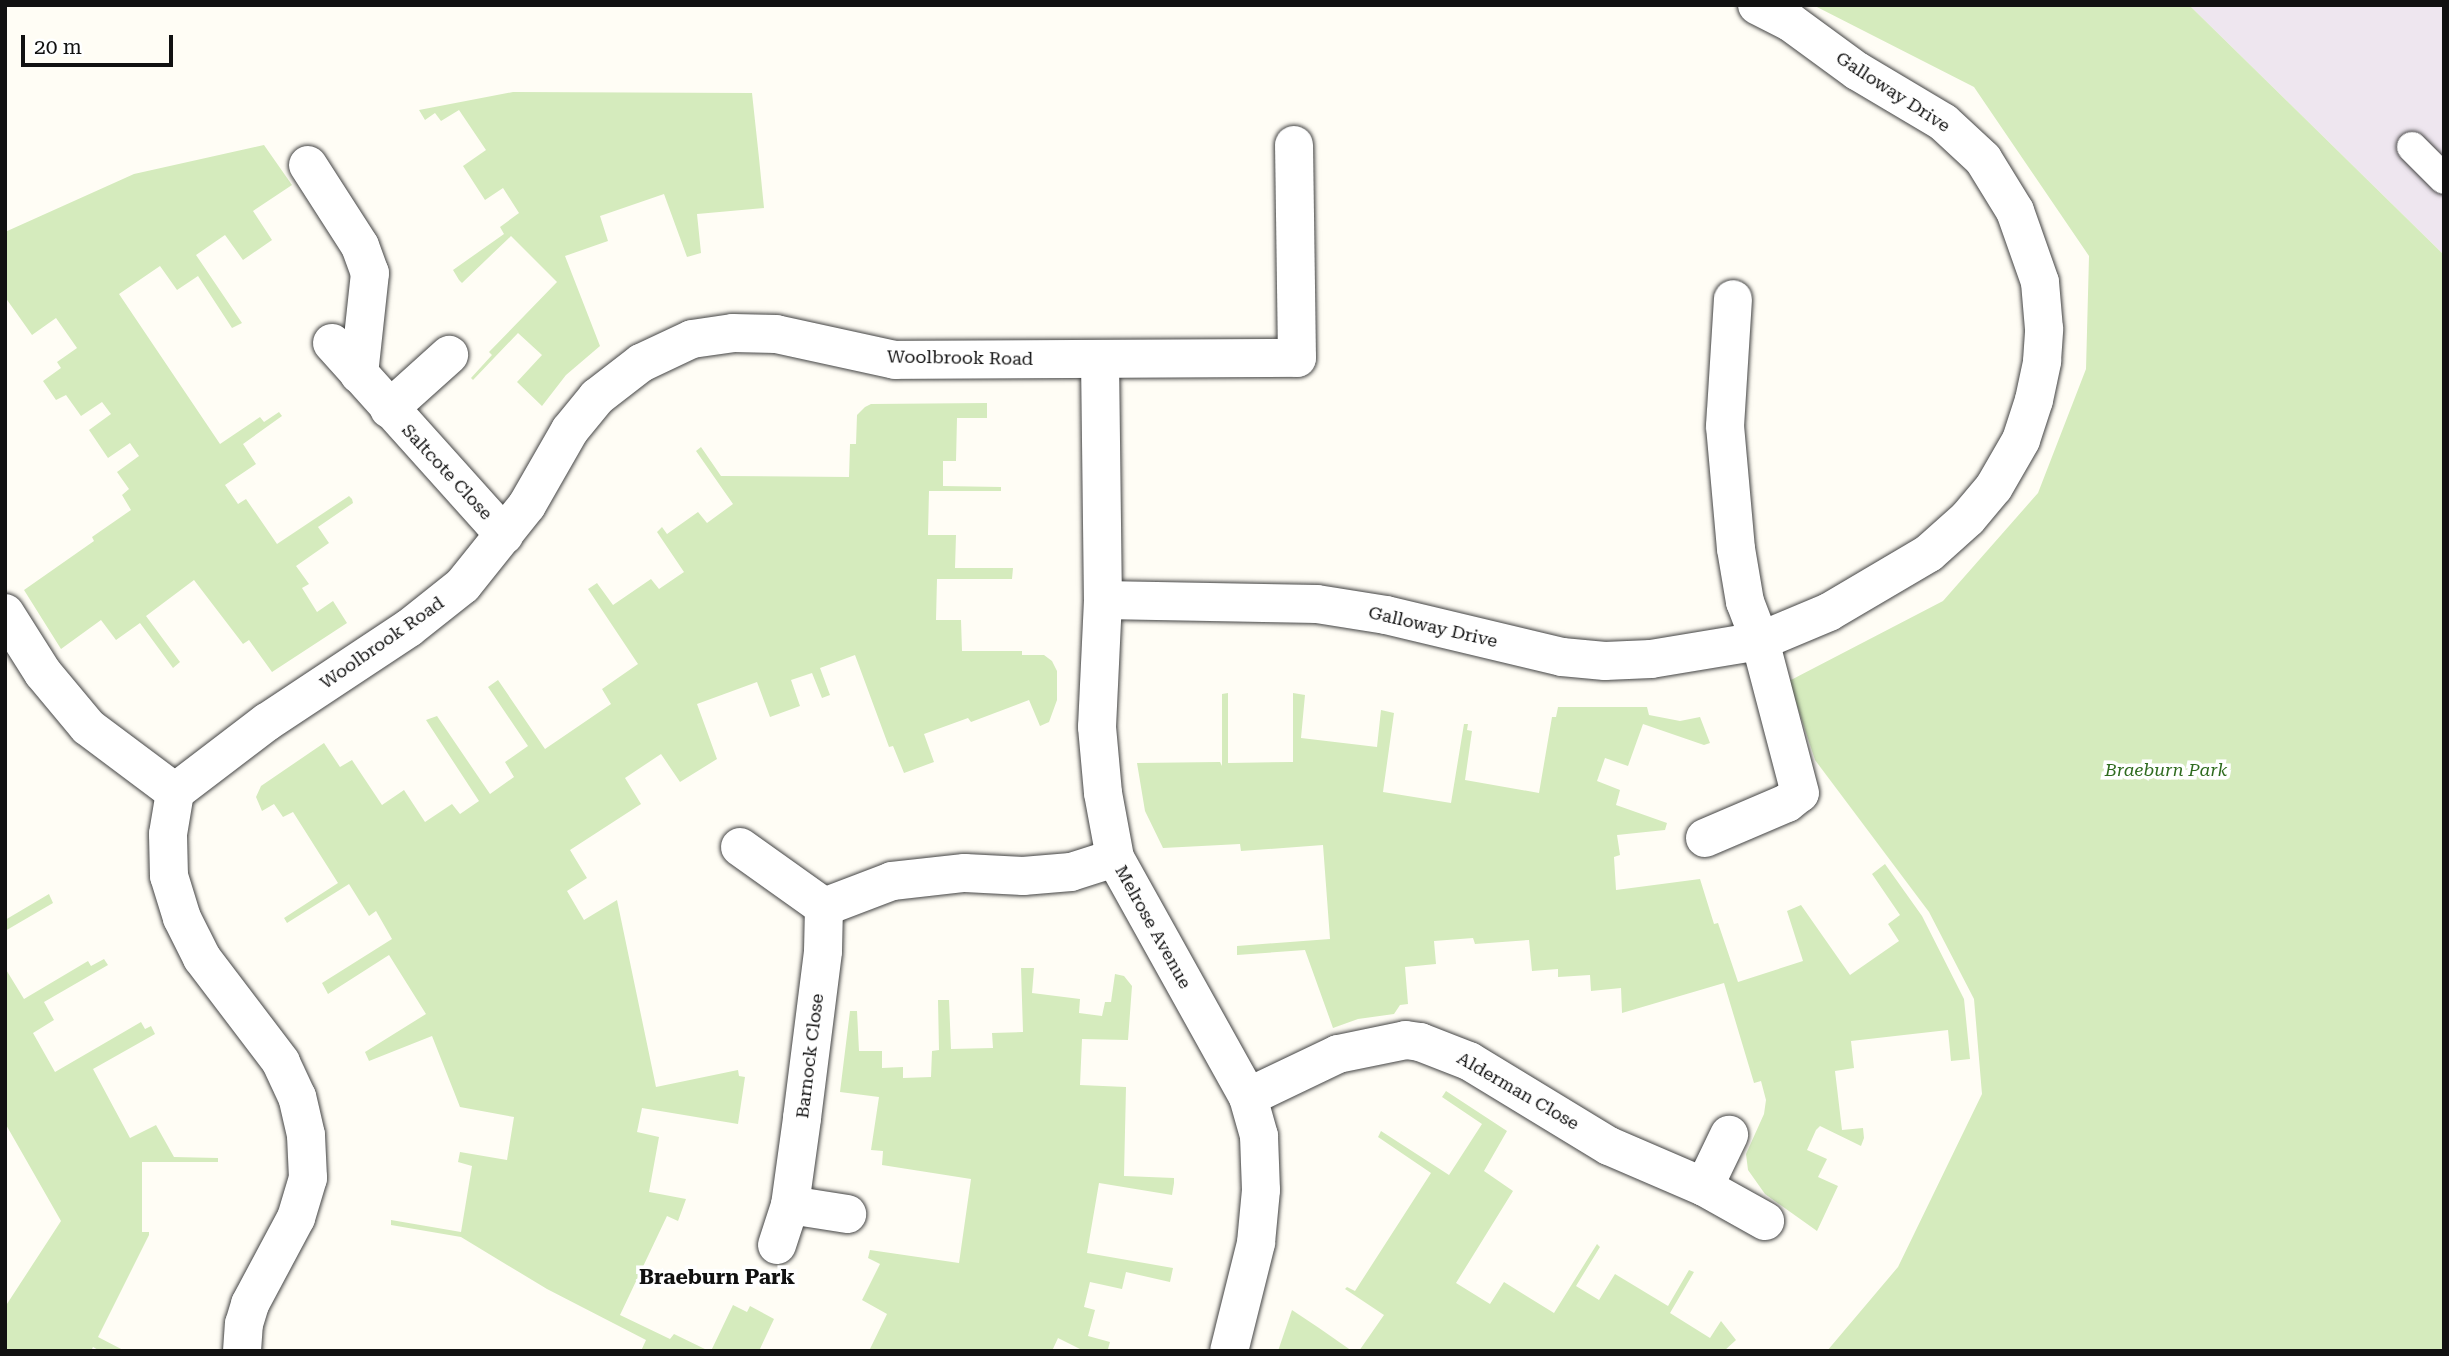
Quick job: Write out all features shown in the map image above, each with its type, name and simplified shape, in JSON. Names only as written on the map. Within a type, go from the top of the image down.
[{"type":"street","name":"Galloway Drive","points":[[1103,600],[1349,607],[1562,657],[1587,660],[1687,655],[1760,641],[1829,612],[1929,552],[1968,518],[1994,487],[2021,440],[2034,400],[2044,329],[2035,263],[2015,211],[1983,159],[1943,122],[1857,71],[1790,22],[1757,5]]},
{"type":"street","name":"Woolbrook Road","points":[[175,792],[267,722],[409,628],[446,599],[470,577],[527,505],[570,430],[597,397],[640,363],[692,339],[733,332],[776,334],[895,360],[1297,358],[1294,145]]},
{"type":"street","points":[[308,165],[360,246],[370,273],[359,374]]},
{"type":"street","points":[[1705,838],[1787,803],[1800,793],[1760,641],[1741,584],[1725,426],[1733,299]]},
{"type":"street","name":"Saltcote Close","points":[[332,343],[389,410],[504,535]]},
{"type":"street","name":"Saltcote Close","points":[[389,410],[449,355]]},
{"type":"street","name":"Melrose Avenue","points":[[1100,359],[1103,600],[1097,727],[1103,793],[1115,858],[1248,1097],[1259,1136],[1261,1190],[1256,1243],[1229,1351]]},
{"type":"street","points":[[5,613],[43,673],[88,727],[175,792],[168,834],[169,876],[181,918],[202,958],[281,1062],[297,1097],[306,1135],[308,1178],[296,1217],[250,1304],[244,1324],[242,1351]]},
{"type":"street","points":[[740,847],[824,906],[892,881],[965,873],[1023,876],[1071,872],[1115,858]]},
{"type":"street","name":"Barnock Close","points":[[777,1245],[790,1205],[814,1026],[824,906]]},
{"type":"street","name":"Alderman Close","points":[[1248,1097],[1338,1054],[1406,1040],[1420,1042],[1469,1061],[1609,1146],[1704,1187],[1765,1221]]},
{"type":"street","points":[[1704,1187],[1729,1135]]},
{"type":"street","points":[[790,1205],[847,1214]]},
{"type":"lane","points":[[2412,147],[2444,179]]},
{"type":"shaded area","points":[[2189,5],[2444,5],[2444,255]]},
{"type":"green space","name":"Braeburn Park","points":[[1813,5],[2189,5],[2444,255],[2444,1351],[1827,1351],[1898,1267],[1982,1094],[1974,999],[1929,912],[1815,760],[1789,681],[1943,601],[2038,493],[2086,369],[2089,256],[1974,87]]},
{"type":"green space","points":[[513,92],[752,93],[764,208],[697,214],[701,253],[687,257],[664,194],[600,216],[608,241],[565,256],[600,346],[566,375],[542,406],[517,382],[542,355],[518,333],[473,380],[471,378],[492,355],[489,352],[557,282],[511,236],[462,283],[459,280],[453,270],[504,234],[500,227],[519,213],[503,188],[485,200],[463,166],[486,150],[459,110],[441,121],[435,113],[425,120],[419,110]]},
{"type":"green space","points":[[264,145],[292,185],[253,211],[272,240],[243,260],[225,235],[196,255],[242,323],[232,328],[198,276],[177,290],[160,266],[119,294],[220,444],[260,417],[264,422],[279,412],[282,416],[243,444],[256,464],[225,485],[238,504],[246,499],[277,544],[349,496],[352,499],[353,503],[318,527],[329,543],[296,566],[309,584],[302,588],[317,612],[333,601],[347,623],[272,672],[249,640],[243,644],[194,580],[146,616],[180,662],[173,668],[140,623],[116,640],[101,620],[61,649],[24,590],[94,541],[92,537],[131,510],[122,495],[129,489],[117,472],[139,456],[130,443],[108,458],[89,430],[111,414],[102,402],[81,416],[66,395],[56,400],[43,381],[61,368],[57,362],[77,348],[56,318],[32,335],[5,297],[5,232],[134,174]]},
{"type":"green space","points":[[987,403],[987,418],[957,418],[956,461],[943,461],[943,486],[1001,487],[1001,491],[929,491],[928,535],[956,535],[955,568],[1013,568],[1012,579],[937,579],[936,620],[961,620],[962,651],[1022,651],[1022,655],[1044,655],[1052,661],[1057,671],[1057,700],[1049,722],[1040,726],[1029,700],[971,722],[968,718],[924,734],[934,762],[904,773],[893,746],[889,747],[855,655],[820,668],[830,695],[822,698],[812,673],[791,680],[800,706],[770,717],[757,682],[697,704],[717,759],[680,782],[661,754],[625,778],[641,804],[570,850],[587,878],[567,891],[584,920],[617,900],[656,1087],[738,1070],[739,1076],[745,1077],[738,1124],[642,1108],[637,1132],[659,1137],[649,1192],[686,1199],[678,1221],[667,1216],[620,1315],[670,1339],[674,1334],[709,1351],[641,1351],[646,1340],[547,1289],[461,1237],[391,1225],[391,1220],[461,1232],[472,1166],[458,1162],[460,1152],[507,1160],[514,1117],[460,1107],[432,1036],[369,1061],[365,1052],[426,1014],[389,955],[328,994],[322,983],[392,939],[376,911],[369,916],[349,884],[287,923],[284,918],[338,883],[293,812],[283,817],[274,804],[262,811],[256,797],[261,786],[324,743],[340,767],[352,760],[382,805],[404,790],[425,822],[452,804],[460,814],[479,801],[426,720],[437,716],[490,794],[514,777],[505,762],[528,746],[488,687],[498,680],[545,749],[611,704],[602,689],[638,664],[588,589],[597,583],[613,605],[651,579],[659,589],[684,572],[657,532],[662,527],[667,534],[698,512],[707,523],[733,504],[696,451],[701,447],[721,476],[849,477],[850,444],[856,444],[857,415],[865,407],[871,404]]},
{"type":"green space","points":[[1228,693],[1228,763],[1293,762],[1293,693],[1305,695],[1301,738],[1377,747],[1381,710],[1394,713],[1383,792],[1451,803],[1464,724],[1468,724],[1467,730],[1472,731],[1465,780],[1539,793],[1552,717],[1556,717],[1558,707],[1647,707],[1649,715],[1680,721],[1700,717],[1710,743],[1704,745],[1643,724],[1628,766],[1605,758],[1597,781],[1620,790],[1616,805],[1667,823],[1665,830],[1617,835],[1620,855],[1614,857],[1616,890],[1700,879],[1714,924],[1718,923],[1738,982],[1803,961],[1787,911],[1801,905],[1850,975],[1899,941],[1888,924],[1900,915],[1872,874],[1885,864],[1922,916],[1964,999],[1970,1059],[1951,1061],[1948,1030],[1851,1041],[1854,1068],[1835,1071],[1842,1130],[1863,1128],[1864,1138],[1861,1146],[1820,1126],[1816,1130],[1807,1150],[1827,1159],[1818,1177],[1838,1186],[1817,1231],[1765,1194],[1748,1170],[1746,1154],[1764,1114],[1766,1100],[1761,1081],[1754,1083],[1724,983],[1622,1013],[1621,988],[1591,991],[1590,975],[1558,977],[1558,969],[1532,971],[1529,940],[1475,944],[1473,938],[1434,941],[1436,964],[1405,967],[1408,1004],[1400,1005],[1394,1014],[1358,1019],[1333,1028],[1305,950],[1237,955],[1237,946],[1330,939],[1323,845],[1241,851],[1240,844],[1163,848],[1145,811],[1137,763],[1220,762],[1222,766],[1222,694]]},
{"type":"green space","points":[[49,894],[53,903],[5,931],[5,920]]},
{"type":"green space","points":[[104,959],[108,965],[44,1002],[54,1020],[33,1033],[55,1072],[141,1022],[145,1029],[151,1026],[155,1034],[93,1069],[130,1138],[156,1125],[174,1157],[218,1158],[218,1162],[142,1162],[142,1232],[149,1232],[149,1235],[98,1337],[125,1351],[100,1351],[93,1347],[91,1351],[5,1351],[5,1307],[61,1221],[5,1123],[5,968],[24,999],[88,961],[91,966]]},
{"type":"green space","points":[[1021,968],[1034,968],[1032,993],[1080,999],[1079,1013],[1102,1016],[1105,1002],[1111,1002],[1115,974],[1124,976],[1132,986],[1128,1040],[1082,1039],[1080,1085],[1126,1087],[1124,1176],[1174,1178],[1172,1195],[1099,1183],[1087,1253],[1173,1268],[1170,1282],[1126,1272],[1122,1289],[1090,1282],[1084,1307],[1095,1310],[1088,1336],[1110,1342],[1108,1349],[1114,1351],[1084,1351],[1058,1338],[1052,1351],[869,1351],[887,1314],[862,1300],[880,1264],[868,1258],[870,1250],[959,1263],[971,1179],[882,1165],[883,1151],[871,1150],[879,1097],[840,1092],[850,1011],[857,1011],[859,1051],[882,1051],[882,1068],[903,1067],[903,1078],[931,1077],[932,1051],[939,1050],[938,1000],[949,1000],[951,1049],[993,1048],[992,1033],[1023,1032]]},
{"type":"green space","points":[[1446,1091],[1507,1131],[1484,1171],[1513,1191],[1456,1283],[1490,1304],[1504,1282],[1554,1313],[1597,1244],[1600,1247],[1576,1286],[1599,1300],[1615,1274],[1668,1306],[1689,1270],[1694,1272],[1670,1313],[1710,1338],[1721,1321],[1736,1340],[1724,1351],[1359,1351],[1384,1315],[1345,1289],[1347,1287],[1355,1291],[1431,1173],[1378,1137],[1381,1131],[1449,1175],[1482,1124],[1442,1097]]},
{"type":"green space","points":[[733,1305],[747,1312],[750,1306],[774,1319],[759,1351],[711,1351]]},
{"type":"green space","points":[[1292,1310],[1319,1328],[1352,1351],[1278,1351]]},
{"type":"district","name":"Braeburn Park","points":[[717,1277]]}]
